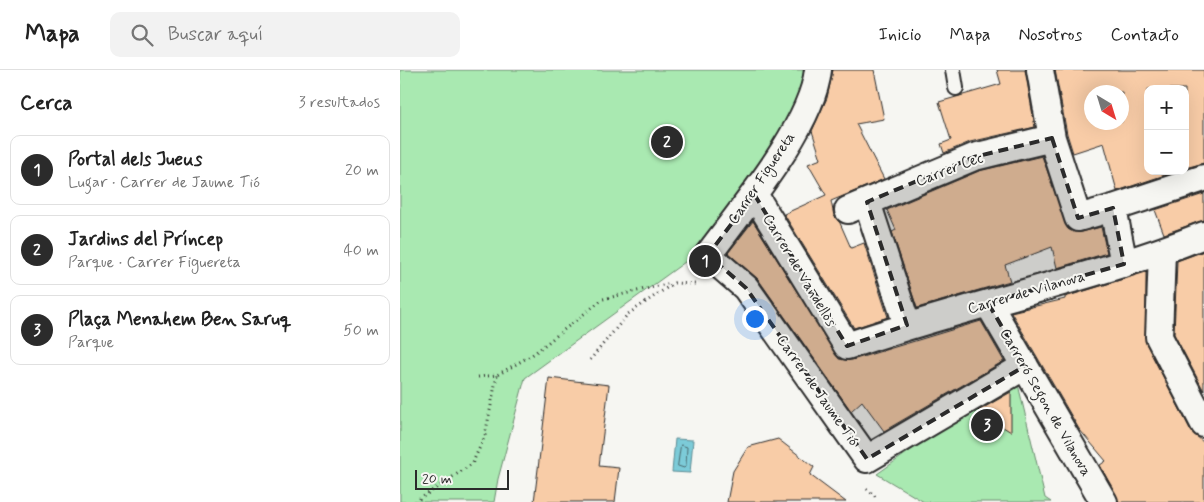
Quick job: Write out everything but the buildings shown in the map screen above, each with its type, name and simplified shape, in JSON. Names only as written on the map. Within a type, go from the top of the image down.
[{"type":"street","name":"Carrer Figuereta","points":[[708,255],[754,194],[784,149],[816,87],[818,70]]},
{"type":"street","points":[[1040,70],[1052,138],[1078,218],[1204,178]]},
{"type":"street","name":"Carrer Cec","points":[[907,326],[857,206],[974,158],[1052,138]]},
{"type":"street","name":"Carrer de Vandellòs","points":[[754,194],[847,346]]},
{"type":"street","points":[[1113,208],[1124,264]]},
{"type":"street","name":"Carrer de Vilanova","points":[[847,346],[907,326],[1124,264],[1204,235]]},
{"type":"street","points":[[1162,251],[1159,337],[1204,424]]},
{"type":"street","name":"Carrer de Jaume Tió","points":[[708,255],[746,288],[866,459],[1025,366]]},
{"type":"street","name":"Carreró Segon de Vilanova","points":[[988,303],[1104,502]]},
{"type":"lane","points":[[953,70],[956,88]]},
{"type":"path","points":[[478,377],[497,375],[532,355],[603,299],[674,283],[702,284]]},
{"type":"path","points":[[590,360],[628,314],[674,283]]},
{"type":"path","points":[[415,502],[472,464],[485,436],[497,375]]},
{"type":"path","points":[[865,486],[878,499]]},
{"type":"highlighted area","points":[[1052,138],[1078,218],[1113,208],[1124,264],[988,303],[1025,366],[867,459],[746,288],[708,255],[754,194],[847,346],[907,325],[867,202],[974,157]]},
{"type":"green space","points":[[400,70],[810,70],[797,107],[752,177],[696,254],[525,378],[498,479],[494,502],[400,502]]},
{"type":"green space","points":[[1016,376],[1045,498],[1051,502],[924,502],[877,474]]},
{"type":"water","points":[[675,439],[693,440],[690,473],[672,472]]},
{"type":"place","name":"Jardins del Príncep","points":[[667,142]]},
{"type":"place","name":"Portal dels Jueus","points":[[705,261]]},
{"type":"place","name":"Plaça Menahem Ben Saruq","points":[[987,425]]}]
